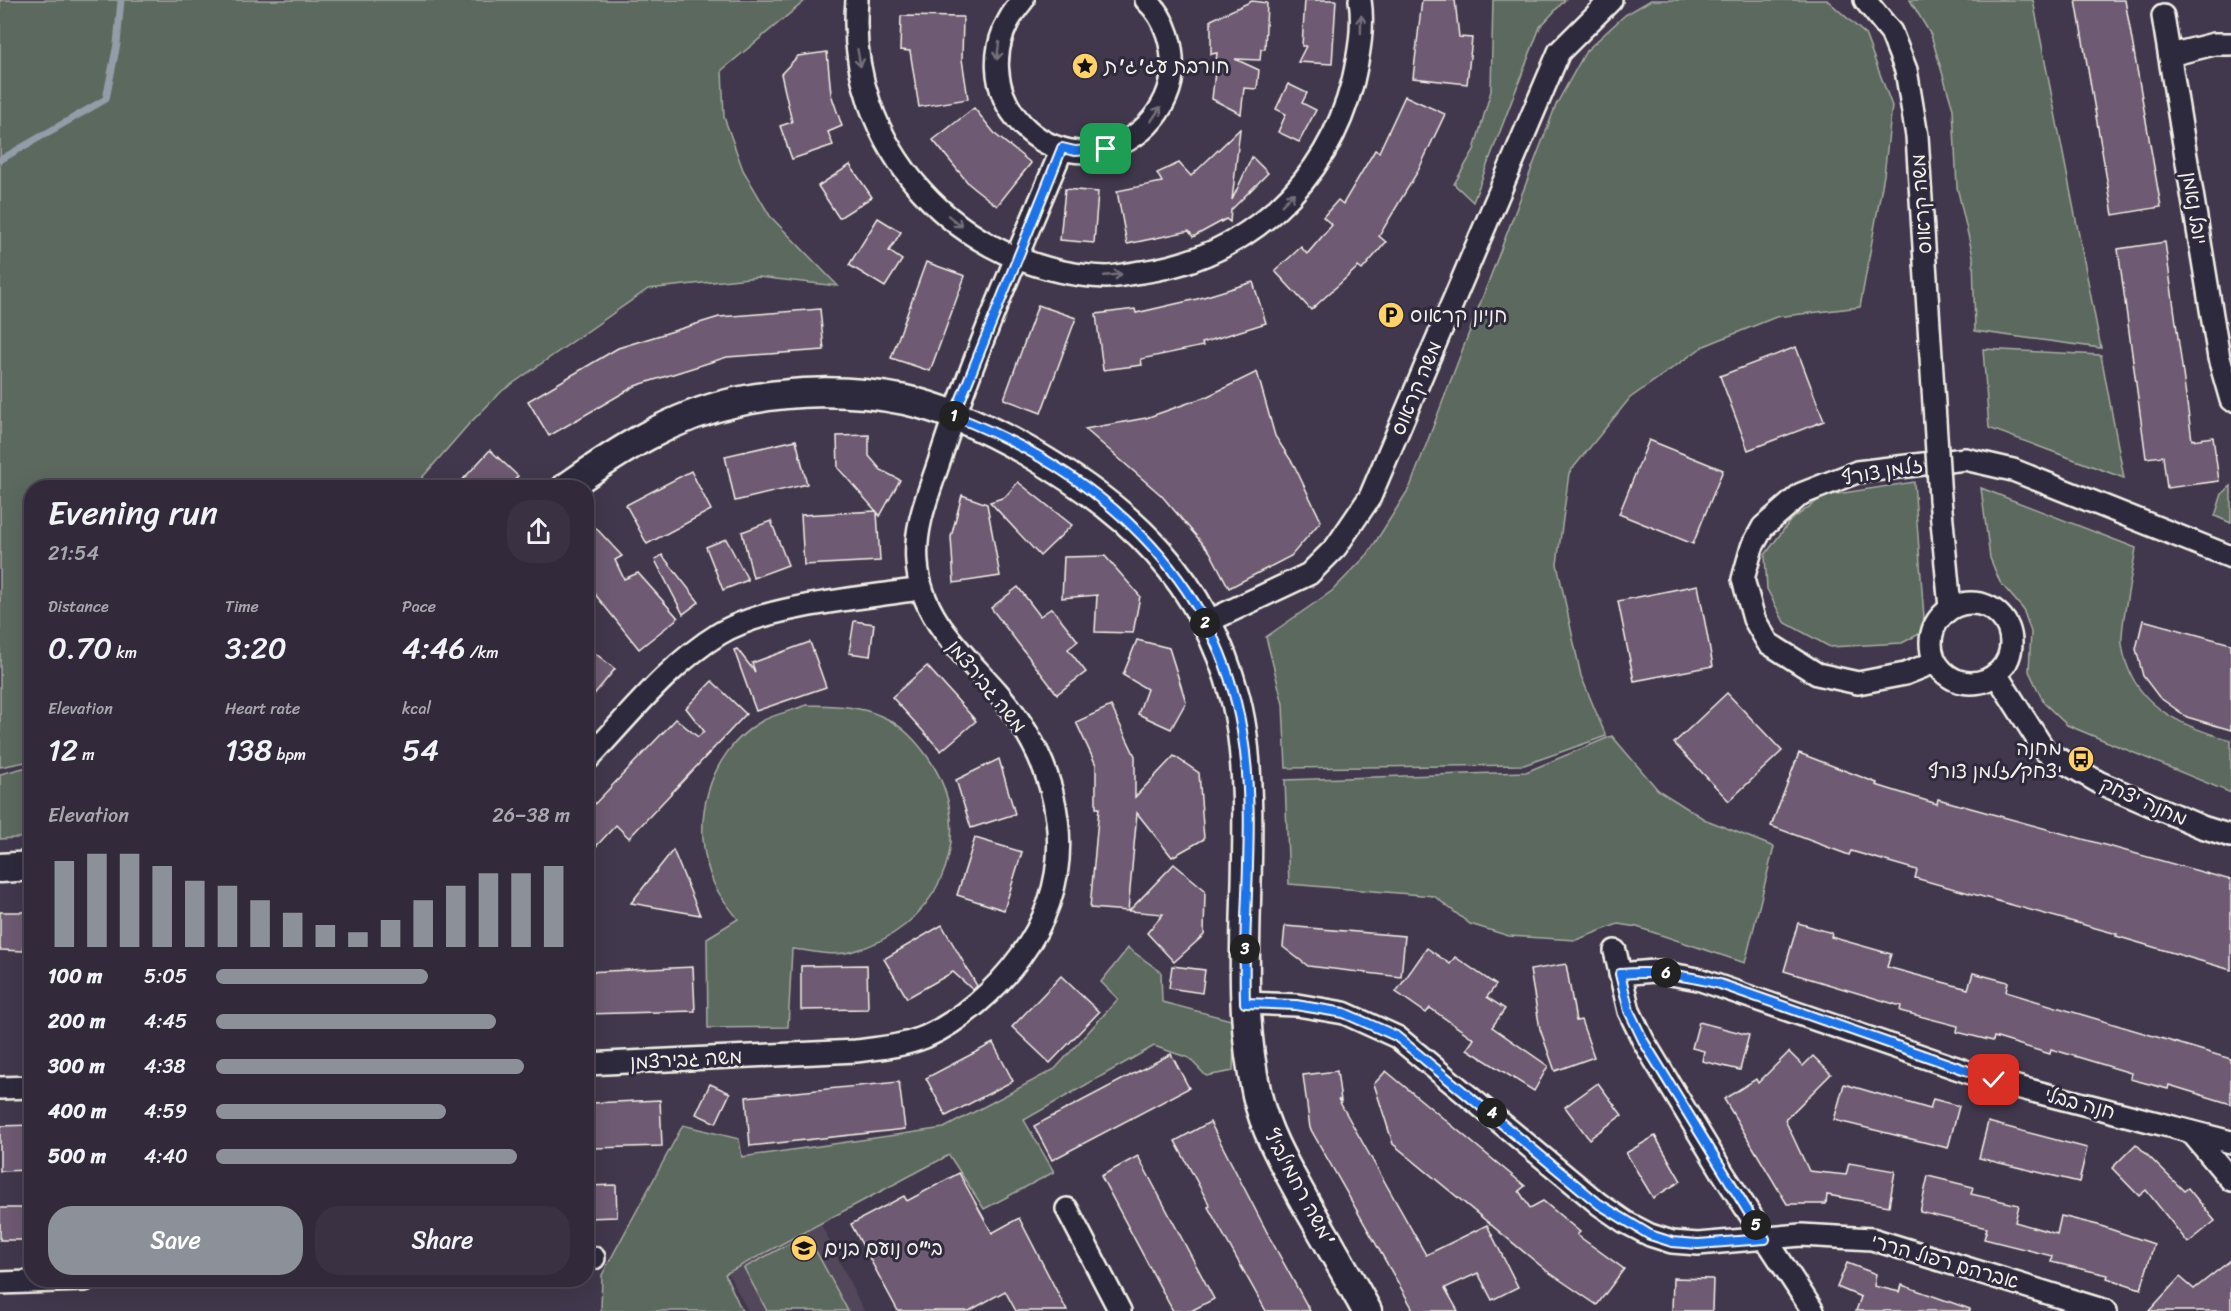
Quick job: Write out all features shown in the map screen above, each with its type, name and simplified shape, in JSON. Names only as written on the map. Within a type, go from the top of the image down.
[{"type":"street","points":[[857,0],[854,33],[866,98],[889,150],[928,200],[974,236],[1016,257],[1055,269],[1107,277],[1161,269],[1196,260],[1235,240],[1274,212],[1302,184],[1328,148],[1344,113],[1360,50],[1360,0]]},
{"type":"street","points":[[1023,0],[1002,31],[996,54],[999,86],[1014,116],[1026,129],[1048,144],[1075,151],[1106,149],[1131,138],[1150,122],[1164,102],[1172,78],[1173,55],[1167,33],[1158,15],[1146,0]]},
{"type":"street","name":"משה קראוס","points":[[1205,623],[1309,574],[1336,547],[1370,497],[1559,52],[1611,0]]},
{"type":"street","name":"משה קראוס","points":[[1865,0],[1891,32],[1906,70],[1917,136],[1940,499],[1950,608]]},
{"type":"street","name":"יובל נאמן","points":[[2163,15],[2219,358],[2231,400]]},
{"type":"street","points":[[2170,55],[2214,44],[2231,44]]},
{"type":"street","name":"משה גבירצמן","points":[[594,1064],[856,1051],[895,1046],[924,1037],[949,1024],[971,1007],[1015,965],[1035,936],[1045,913],[1059,850],[1057,815],[1052,786],[1039,754],[1000,695],[937,623],[920,589],[917,532],[954,416],[1016,257],[1062,148]]},
{"type":"street","name":"משה רחמילביץ'","points":[[577,480],[602,461],[661,428],[736,402],[776,396],[841,392],[908,400],[954,416],[1009,441],[1056,468],[1115,508],[1137,528],[1172,567],[1205,623],[1229,678],[1242,732],[1247,817],[1245,1003],[1253,1074],[1270,1138],[1367,1311]]},
{"type":"street","name":"זלמן צורף","points":[[1935,662],[1905,674],[1857,683],[1817,674],[1768,643],[1754,619],[1743,579],[1752,547],[1764,527],[1801,494],[1857,471],[1965,459],[2013,470],[2231,557]]},
{"type":"street","points":[[594,752],[660,682],[687,657],[720,633],[751,620],[783,611],[920,589]]},
{"type":"street","points":[[1964,603],[1978,603],[1991,608],[2006,622],[2011,635],[2011,649],[2006,663],[1996,674],[1984,681],[1970,684],[1956,681],[1943,673],[1935,662],[1930,649],[1931,634],[1936,622],[1950,608],[1964,603]]},
{"type":"street","name":"מחנה יצחק","points":[[1996,674],[2045,751],[2100,783],[2202,827],[2231,836]]},
{"type":"street","points":[[0,868],[24,867]]},
{"type":"street","points":[[1615,951],[1629,1011],[1644,1042],[1765,1239],[1813,1311]]},
{"type":"street","name":"חנה בבלי","points":[[1620,974],[1654,971],[1709,981],[1994,1080],[2231,1143]]},
{"type":"street","name":"אברהם רפול הררי","points":[[1245,1003],[1296,1005],[1344,1013],[1396,1036],[1599,1204],[1650,1235],[1672,1242],[1698,1244],[1801,1235],[1872,1239],[2026,1284],[2106,1311]]},
{"type":"street","points":[[0,1088],[24,1087]]},
{"type":"street","points":[[2191,1132],[2231,1180]]},
{"type":"street","points":[[1066,1209],[1120,1311]]},
{"type":"street","points":[[0,1283],[24,1282]]},
{"type":"shaded area","name":"בי\"ס נועם בנים","points":[[821,1224],[864,1311],[748,1311],[728,1273]]},
{"type":"green space","points":[[0,0],[806,0],[722,70],[724,117],[743,170],[770,216],[838,286],[758,277],[648,289],[502,391],[468,425],[420,480],[24,480],[24,762],[0,767]]},
{"type":"green space","points":[[1493,0],[1565,0],[1540,27],[1473,202],[1454,184],[1474,150],[1491,91]]},
{"type":"green space","points":[[1651,0],[1827,0],[1865,34],[1892,106],[1884,175],[1860,307],[1776,317],[1704,346],[1630,398],[1569,473],[1557,564],[1581,676],[1606,736],[1524,765],[1286,768],[1283,704],[1266,637],[1332,591],[1368,554],[1410,487],[1556,105],[1586,51],[1625,15]]},
{"type":"green space","points":[[1910,0],[2033,0],[2101,348],[1975,331],[1973,256],[1957,187],[1953,109],[1931,35]]},
{"type":"green space","points":[[1983,349],[2101,355],[2124,478],[1989,428]]},
{"type":"green space","points":[[1914,482],[1925,631],[1902,643],[1830,647],[1784,622],[1767,589],[1765,555],[1790,521],[1824,496]]},
{"type":"green space","points":[[2231,486],[2231,523],[2215,516],[2222,494]]},
{"type":"green space","points":[[1981,488],[2136,548],[2122,635],[2127,665],[2135,682],[2146,697],[2160,709],[2193,728],[2231,740],[2231,793],[2067,725],[2044,703],[2029,671],[2031,632],[2023,609],[2000,582],[1990,558]]},
{"type":"green space","points":[[806,705],[844,707],[872,712],[897,725],[923,751],[933,765],[946,794],[951,824],[949,852],[941,880],[926,904],[905,925],[880,941],[843,953],[829,954],[792,949],[788,1027],[708,1028],[707,938],[738,919],[716,888],[707,862],[703,839],[703,816],[708,794],[727,752],[743,735],[762,721]]},
{"type":"green space","points":[[1612,736],[1658,790],[1704,819],[1774,847],[1745,963],[1637,927],[1618,924],[1576,940],[1509,936],[1470,924],[1434,896],[1289,884],[1285,780],[1526,772]]},
{"type":"green space","points":[[24,768],[24,837],[0,839],[0,774]]},
{"type":"green space","points":[[1128,948],[1161,972],[1162,1002],[1235,1021],[1233,1071],[1206,1076],[1189,1058],[1154,1046],[1024,1120],[1054,1172],[984,1209],[949,1155],[725,1274],[742,1311],[601,1311],[602,1275],[683,1125],[739,1139],[742,1157],[944,1128],[1055,1069],[1118,999],[1101,982]]},
{"type":"green space","name":"בי\"ס נועם בנים","points":[[807,1234],[848,1311],[767,1311],[744,1268]]},
{"type":"building","points":[[1305,0],[1336,0],[1332,64],[1298,62],[1306,46],[1302,46]]},
{"type":"building","points":[[1422,0],[1455,0],[1459,37],[1472,38],[1467,84],[1413,78]]},
{"type":"building","points":[[2076,0],[2125,0],[2161,207],[2113,215]]},
{"type":"building","points":[[1252,1],[1267,3],[1265,49],[1261,49],[1260,60],[1235,59],[1259,70],[1257,89],[1244,88],[1241,114],[1212,99],[1217,53],[1211,54],[1211,20]]},
{"type":"building","points":[[901,16],[963,17],[962,59],[968,99],[919,107],[910,51],[900,50]]},
{"type":"building","points":[[827,52],[831,94],[842,126],[828,132],[833,145],[792,159],[780,126],[792,122],[781,74],[798,56]]},
{"type":"building","points":[[1288,84],[1307,93],[1302,103],[1316,110],[1299,142],[1278,132],[1286,114],[1276,109]]},
{"type":"building","points":[[1405,96],[1445,114],[1418,171],[1379,236],[1386,242],[1362,270],[1358,267],[1311,310],[1275,271],[1301,247],[1307,254],[1332,225],[1323,217],[1338,200],[1343,204],[1375,150],[1379,152]]},
{"type":"building","points":[[974,108],[996,135],[1031,163],[997,206],[969,184],[933,140]]},
{"type":"building","points":[[1240,129],[1232,200],[1252,157],[1268,173],[1231,210],[1230,222],[1226,219],[1193,237],[1189,231],[1127,244],[1117,191],[1162,182],[1157,173],[1179,163],[1191,176]]},
{"type":"building","points":[[850,165],[872,197],[839,218],[818,186]]},
{"type":"building","points":[[1065,189],[1098,192],[1094,243],[1060,240]]},
{"type":"building","points":[[878,218],[901,232],[889,251],[902,260],[885,287],[849,265]]},
{"type":"building","points":[[2165,242],[2192,440],[2213,437],[2219,481],[2167,488],[2163,456],[2146,458],[2118,249]]},
{"type":"building","points":[[926,262],[965,276],[930,371],[891,358]]},
{"type":"building","points":[[1253,282],[1266,323],[1202,343],[1203,346],[1141,359],[1142,365],[1103,370],[1096,314],[1135,309],[1136,313],[1197,299]]},
{"type":"building","points":[[1038,305],[1076,318],[1041,413],[1004,399]]},
{"type":"building","points":[[820,309],[824,350],[727,357],[635,386],[549,436],[528,401],[618,348],[719,317]]},
{"type":"building","points":[[1796,347],[1824,421],[1748,450],[1720,376]]},
{"type":"building","points":[[1257,372],[1275,436],[1294,465],[1321,521],[1291,556],[1229,588],[1210,552],[1161,495],[1085,429],[1146,418],[1208,396]]},
{"type":"building","points":[[869,435],[869,456],[881,470],[900,480],[880,516],[877,512],[880,561],[804,565],[801,515],[876,511],[838,468],[837,436]]},
{"type":"building","points":[[796,440],[807,484],[735,501],[725,456]]},
{"type":"building","points":[[1649,440],[1723,470],[1693,544],[1619,514]]},
{"type":"building","points":[[490,450],[518,476],[515,480],[462,480]]},
{"type":"building","points":[[691,471],[711,510],[647,544],[626,505]]},
{"type":"building","points":[[1018,482],[1072,525],[1040,556],[990,502],[1005,497]]},
{"type":"building","points":[[962,495],[987,504],[1000,576],[954,583],[951,537]]},
{"type":"building","points":[[771,521],[788,565],[753,578],[742,532]]},
{"type":"building","points":[[596,528],[622,556],[615,560],[624,579],[638,573],[678,618],[639,649],[594,593],[594,530]]},
{"type":"building","points":[[726,539],[748,580],[723,590],[706,547]]},
{"type":"building","points":[[662,555],[699,602],[683,614],[655,560]]},
{"type":"building","points":[[1105,556],[1140,596],[1133,633],[1095,632],[1097,595],[1062,598],[1064,557]]},
{"type":"building","points":[[1698,585],[1713,666],[1634,681],[1618,601]]},
{"type":"building","points":[[1018,587],[1040,616],[1052,608],[1078,641],[1068,649],[1086,672],[1057,694],[991,608]]},
{"type":"building","points":[[2143,620],[2231,644],[2231,730],[2187,717],[2159,697],[2143,676],[2136,649]]},
{"type":"building","points":[[854,621],[874,624],[870,656],[849,653]]},
{"type":"building","points":[[1137,640],[1169,648],[1186,702],[1171,729],[1138,714],[1147,689],[1123,675]]},
{"type":"building","points":[[810,642],[826,687],[756,711],[734,650],[737,649],[755,672],[752,663]]},
{"type":"building","points":[[594,652],[615,669],[594,694]]},
{"type":"building","points":[[927,666],[976,721],[941,751],[892,697]]},
{"type":"building","points":[[712,681],[746,714],[629,838],[616,825],[594,848],[594,805],[676,719],[698,737],[704,731],[686,708]]},
{"type":"building","points":[[1727,693],[1782,751],[1729,801],[1674,743]]},
{"type":"building","points":[[1111,706],[1135,756],[1135,797],[1174,756],[1199,773],[1204,839],[1172,857],[1137,813],[1128,911],[1090,908],[1099,808],[1096,808],[1096,765],[1076,722]]},
{"type":"building","points":[[1799,753],[1877,783],[1876,785],[1937,804],[1938,799],[2231,880],[2231,970],[2116,936],[2117,934],[1915,878],[1917,870],[1851,851],[1849,855],[1771,826]]},
{"type":"building","points":[[999,759],[1015,814],[971,828],[956,780]]},
{"type":"building","points":[[975,838],[1022,852],[1004,910],[957,895]]},
{"type":"building","points":[[673,850],[700,915],[631,903]]},
{"type":"building","points":[[1174,864],[1205,890],[1204,935],[1174,962],[1147,933],[1163,914],[1129,911]]},
{"type":"building","points":[[0,912],[24,912],[24,951],[0,950]]},
{"type":"building","points":[[1798,923],[1832,933],[1831,937],[1891,954],[1887,967],[1968,989],[1973,973],[2008,982],[2006,992],[2231,1059],[2231,1104],[2169,1085],[2168,1089],[2130,1079],[2131,1073],[2051,1049],[2050,1054],[1994,1037],[1993,1041],[1957,1032],[1958,1026],[1900,1011],[1901,1006],[1784,971]]},
{"type":"building","points":[[942,925],[977,986],[973,990],[953,972],[907,998],[884,959]]},
{"type":"building","points":[[1285,926],[1405,936],[1401,977],[1308,966],[1283,947]]},
{"type":"building","points":[[1427,948],[1450,964],[1455,957],[1496,985],[1487,997],[1505,1009],[1492,1027],[1548,1066],[1534,1091],[1467,1049],[1474,1039],[1430,1008],[1426,1013],[1396,992]]},
{"type":"building","points":[[1566,964],[1576,1021],[1581,1020],[1594,1057],[1555,1071],[1540,1029],[1530,970]]},
{"type":"building","points":[[867,965],[868,1009],[801,1010],[801,966]]},
{"type":"building","points":[[1172,966],[1205,970],[1202,993],[1169,988]]},
{"type":"building","points":[[693,967],[695,1011],[594,1014],[594,972]]},
{"type":"building","points":[[1061,976],[1099,1012],[1050,1063],[1012,1027]]},
{"type":"building","points":[[1699,1022],[1749,1035],[1740,1070],[1702,1061],[1704,1051],[1692,1048]]},
{"type":"building","points":[[993,1043],[1013,1081],[946,1116],[926,1078]]},
{"type":"building","points":[[1789,1052],[1803,1066],[1813,1056],[1831,1074],[1785,1120],[1809,1171],[1846,1175],[1849,1163],[1895,1171],[1889,1206],[1827,1195],[1826,1204],[1787,1204],[1724,1099],[1756,1079],[1758,1083]]},
{"type":"building","points":[[1171,1054],[1189,1088],[1052,1160],[1034,1126]]},
{"type":"building","points":[[1337,1071],[1341,1101],[1338,1099],[1426,1255],[1487,1225],[1518,1287],[1492,1300],[1478,1273],[1445,1288],[1458,1311],[1414,1311],[1310,1128],[1303,1075]]},
{"type":"building","points":[[1386,1071],[1525,1186],[1519,1191],[1530,1208],[1543,1201],[1580,1232],[1577,1235],[1624,1269],[1597,1305],[1547,1271],[1393,1144],[1374,1084]]},
{"type":"building","points":[[899,1082],[905,1129],[750,1146],[746,1097]]},
{"type":"building","points":[[1598,1083],[1622,1115],[1589,1139],[1565,1107]]},
{"type":"building","points":[[710,1084],[730,1093],[716,1123],[696,1114]]},
{"type":"building","points":[[1844,1084],[1930,1109],[1933,1099],[1959,1106],[1948,1148],[1834,1120]]},
{"type":"building","points":[[660,1100],[662,1146],[594,1148],[594,1103]]},
{"type":"building","points":[[1210,1122],[1310,1311],[1266,1311],[1208,1207],[1210,1206],[1175,1141]]},
{"type":"building","points":[[1988,1122],[2087,1148],[2079,1182],[1979,1158]]},
{"type":"building","points":[[24,1125],[24,1170],[0,1171],[0,1126]]},
{"type":"building","points":[[1655,1136],[1681,1181],[1653,1198],[1626,1153]]},
{"type":"building","points":[[2136,1144],[2184,1191],[2188,1188],[2215,1221],[2188,1243],[2146,1190],[2139,1196],[2112,1168]]},
{"type":"building","points":[[1138,1156],[1214,1299],[1191,1311],[1173,1311],[1101,1176]]},
{"type":"building","points":[[959,1173],[992,1233],[1019,1218],[1067,1311],[1016,1311],[1005,1291],[969,1311],[898,1311],[851,1224],[904,1196],[907,1201]]},
{"type":"building","points":[[1928,1176],[1973,1187],[1971,1194],[2019,1205],[2015,1222],[2057,1234],[2061,1216],[2098,1225],[2154,1244],[2141,1289],[2107,1278],[2108,1275],[2051,1262],[2052,1256],[1984,1239],[1987,1228],[1920,1212]]},
{"type":"building","points":[[616,1185],[617,1217],[594,1218],[594,1186]]},
{"type":"building","points":[[0,1208],[24,1208],[24,1240],[0,1240]]},
{"type":"building","points":[[2231,1260],[2231,1311],[2149,1311],[2180,1277],[2194,1289]]},
{"type":"building","points":[[1847,1263],[1876,1274],[1874,1286],[1900,1292],[1902,1285],[1970,1309],[1970,1311],[1856,1311],[1861,1297],[1837,1287]]},
{"type":"building","points":[[1673,1278],[1713,1279],[1712,1311],[1672,1311]]},
{"type":"waterway","points":[[0,160],[106,99],[117,44],[121,0]]},
{"type":"place","name":"חורבת עג'ג'ת","points":[[1085,66]]},
{"type":"place","name":"חניון קראוס","points":[[1391,315]]},
{"type":"place","name":"מחנה יצחק/זלמן צורף","points":[[2081,759]]},
{"type":"place","name":"בי\"ס נועם בנים","points":[[804,1248]]},
{"type":"route","points":[[1106,149],[1075,151],[1062,148],[1016,257],[954,416],[1009,441],[1056,468],[1115,508],[1137,528],[1172,567],[1212,635],[1235,698],[1246,770],[1245,1003],[1296,1005],[1344,1013],[1396,1036],[1428,1060],[1599,1204],[1625,1222],[1650,1235],[1672,1242],[1698,1244],[1765,1239],[1644,1042],[1629,1011],[1620,974],[1654,971],[1682,974],[1720,984],[1862,1036],[1994,1080]]}]
